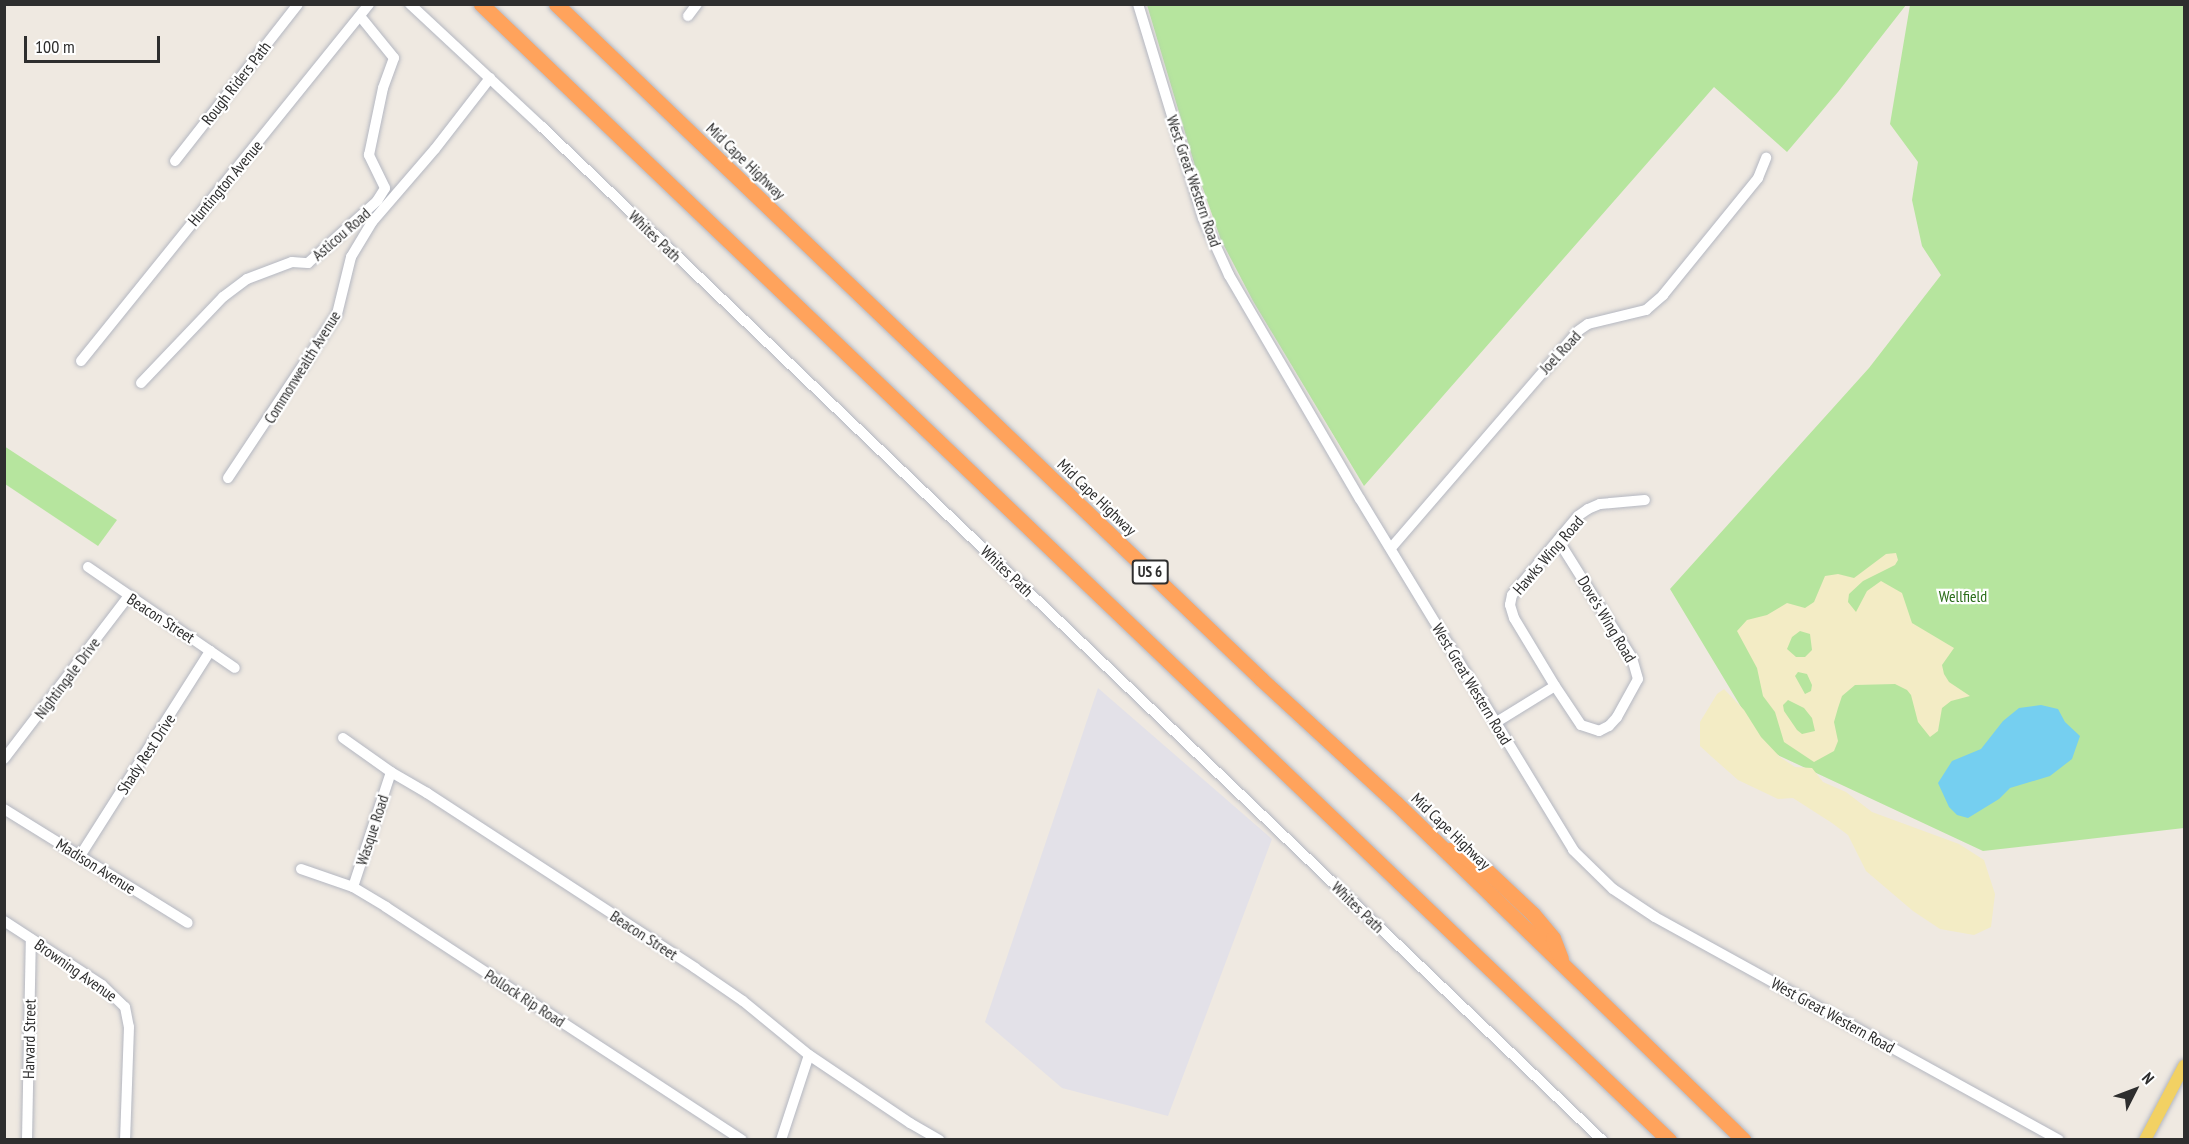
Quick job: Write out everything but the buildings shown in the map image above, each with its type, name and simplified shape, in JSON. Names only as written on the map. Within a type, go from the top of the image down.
[{"type":"highway","points":[[481,4],[1669,1140]]},
{"type":"highway","name":"Mid Cape Highway","points":[[556,4],[1261,679],[1443,848],[1484,868],[1533,914],[1553,938],[1563,964],[1744,1140]]},
{"type":"main road","points":[[2145,1140],[2184,1066]]},
{"type":"street","name":"Rough Riders Path","points":[[175,161],[297,4]]},
{"type":"street","name":"Huntington Avenue","points":[[81,361],[369,4]]},
{"type":"street","name":"Whites Path","points":[[410,4],[1602,1140]]},
{"type":"street","points":[[688,16],[697,4]]},
{"type":"street","name":"West Great Western Road","points":[[1138,4],[1192,184],[1222,260],[1360,499],[1573,850],[1619,894],[1676,930],[2059,1140]]},
{"type":"street","name":"Asticou Road","points":[[141,383],[223,297],[247,279],[292,262],[308,263],[377,201],[385,188],[369,155],[383,88],[394,58],[360,16]]},
{"type":"street","name":"Commonwealth Avenue","points":[[228,478],[338,314],[351,256],[372,222],[435,149],[490,78]]},
{"type":"street","name":"Joel Road","points":[[1390,548],[1578,331],[1587,324],[1646,310],[1663,295],[1758,178],[1766,158]]},
{"type":"street","name":"Hawks Wing Road","points":[[1555,686],[1514,618],[1510,600],[1558,540],[1588,509],[1600,504],[1645,500]]},
{"type":"street","name":"Dove's Wing Road","points":[[1555,686],[1581,725],[1599,731],[1609,726],[1617,717],[1638,679],[1632,658],[1558,540]]},
{"type":"street","name":"Beacon Street","points":[[88,567],[128,597],[235,668]]},
{"type":"street","name":"Nightingale Drive","points":[[4,759],[128,597]]},
{"type":"street","name":"Shady Rest Drive","points":[[81,856],[210,651]]},
{"type":"street","points":[[1496,723],[1555,686]]},
{"type":"street","name":"Beacon Street","points":[[343,738],[391,772],[427,793],[695,968],[743,1001],[809,1055],[939,1140]]},
{"type":"street","name":"Wasque Road","points":[[353,887],[391,772]]},
{"type":"street","name":"Madison Avenue","points":[[4,809],[188,923]]},
{"type":"street","name":"Pollock Rip Road","points":[[301,869],[353,887],[742,1140]]},
{"type":"street","name":"Browning Avenue","points":[[4,921],[102,985],[125,1007],[129,1027],[125,1140]]},
{"type":"street","name":"Harvard Street","points":[[27,1140],[31,939]]},
{"type":"street","points":[[781,1140],[809,1055]]},
{"type":"shaded area","points":[[1098,688],[1272,839],[1168,1116],[1062,1088],[985,1022]]},
{"type":"green space","points":[[1147,4],[1906,5],[1838,92],[1787,152],[1714,87],[1364,486],[1253,301],[1221,240],[1195,166]]},
{"type":"green space","name":"Wellfield","points":[[1910,5],[2184,5],[2184,828],[1983,851],[1767,750],[1670,589],[1869,368],[1941,275],[1922,246],[1912,200],[1918,162],[1890,124]]},
{"type":"green space","points":[[4,446],[117,520],[98,546],[5,484]]},
{"type":"sand","points":[[1896,553],[1898,560],[1895,565],[1863,581],[1849,594],[1848,602],[1856,612],[1867,591],[1881,581],[1902,593],[1912,623],[1954,648],[1942,665],[1944,674],[1949,682],[1970,696],[1951,701],[1942,708],[1938,731],[1930,737],[1918,722],[1911,695],[1907,690],[1895,684],[1855,685],[1842,696],[1838,708],[1834,722],[1838,741],[1834,751],[1814,762],[1784,742],[1775,712],[1763,696],[1757,668],[1737,631],[1747,620],[1767,615],[1787,603],[1805,608],[1814,602],[1825,576],[1838,574],[1854,578],[1886,554]],"holes":[[[1800,631],[1810,634],[1812,650],[1805,657],[1796,657],[1787,649],[1792,637]],[[1798,672],[1807,674],[1812,685],[1811,691],[1805,694],[1795,676]],[[1788,700],[1804,708],[1812,718],[1815,731],[1802,734],[1797,730],[1784,711],[1783,705]]]},
{"type":"sand","points":[[1724,689],[1744,710],[1761,737],[1780,757],[1795,767],[1812,768],[1823,782],[1846,792],[1872,812],[1959,844],[1984,860],[1995,894],[1991,927],[1974,935],[1940,929],[1913,911],[1866,871],[1848,835],[1793,798],[1778,799],[1738,780],[1712,757],[1700,746],[1700,722],[1717,694]]},
{"type":"water","points":[[2041,705],[2058,709],[2065,722],[2080,736],[2072,759],[2050,776],[2010,788],[1999,799],[1968,818],[1957,815],[1949,807],[1938,783],[1952,761],[1981,749],[2003,721],[2019,708]]}]
